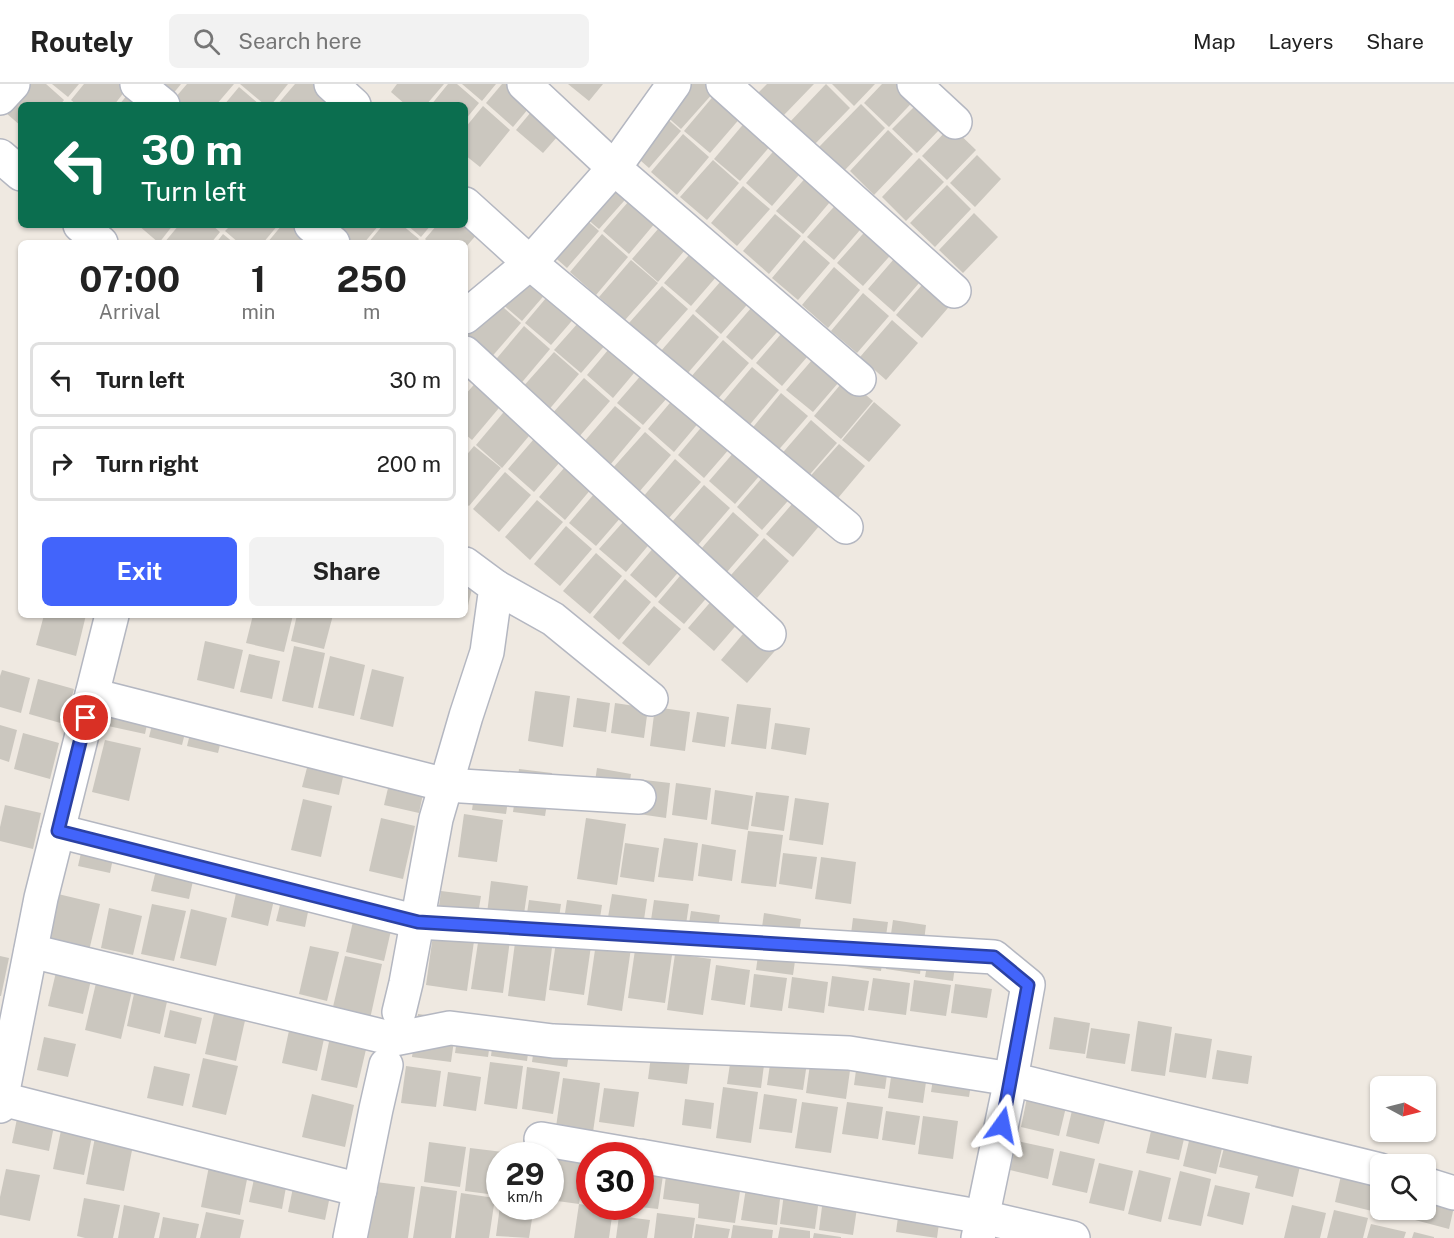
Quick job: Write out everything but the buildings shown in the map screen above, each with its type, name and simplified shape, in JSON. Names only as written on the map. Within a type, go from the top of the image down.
[{"type":"street","points":[[0,98],[13,84]]},
{"type":"street","points":[[137,84],[159,102]]},
{"type":"street","points":[[331,84],[351,102]]},
{"type":"street","points":[[524,84],[614,168],[859,379]]},
{"type":"street","points":[[468,315],[530,263],[614,168],[674,84]]},
{"type":"street","points":[[723,84],[954,291]]},
{"type":"street","points":[[914,84],[954,122]]},
{"type":"street","points":[[0,156],[18,171]]},
{"type":"street","points":[[468,207],[530,263],[846,527]]},
{"type":"street","points":[[84,228],[98,240]]},
{"type":"street","points":[[315,228],[329,240]]},
{"type":"street","points":[[468,356],[769,634]]},
{"type":"street","points":[[468,566],[496,587],[553,620],[651,699]]},
{"type":"street","points":[[399,1012],[436,819],[487,652],[496,587]]},
{"type":"street","points":[[111,618],[41,897],[1,1102],[360,1190]]},
{"type":"street","points":[[92,695],[446,785],[639,797]]},
{"type":"street","points":[[58,831],[418,922],[994,957],[1028,985],[981,1227]]},
{"type":"street","points":[[31,951],[394,1039],[450,1028],[553,1041],[849,1053],[1011,1079],[1370,1168]]},
{"type":"street","points":[[350,1238],[386,1065]]},
{"type":"street","points":[[541,1139],[576,1145]]},
{"type":"street","points":[[654,1159],[981,1227],[1073,1238]]},
{"type":"street","points":[[1436,1187],[1454,1193]]},
{"type":"route","points":[[86,718],[58,831],[418,922],[994,957],[1028,985],[1002,1125]]}]
